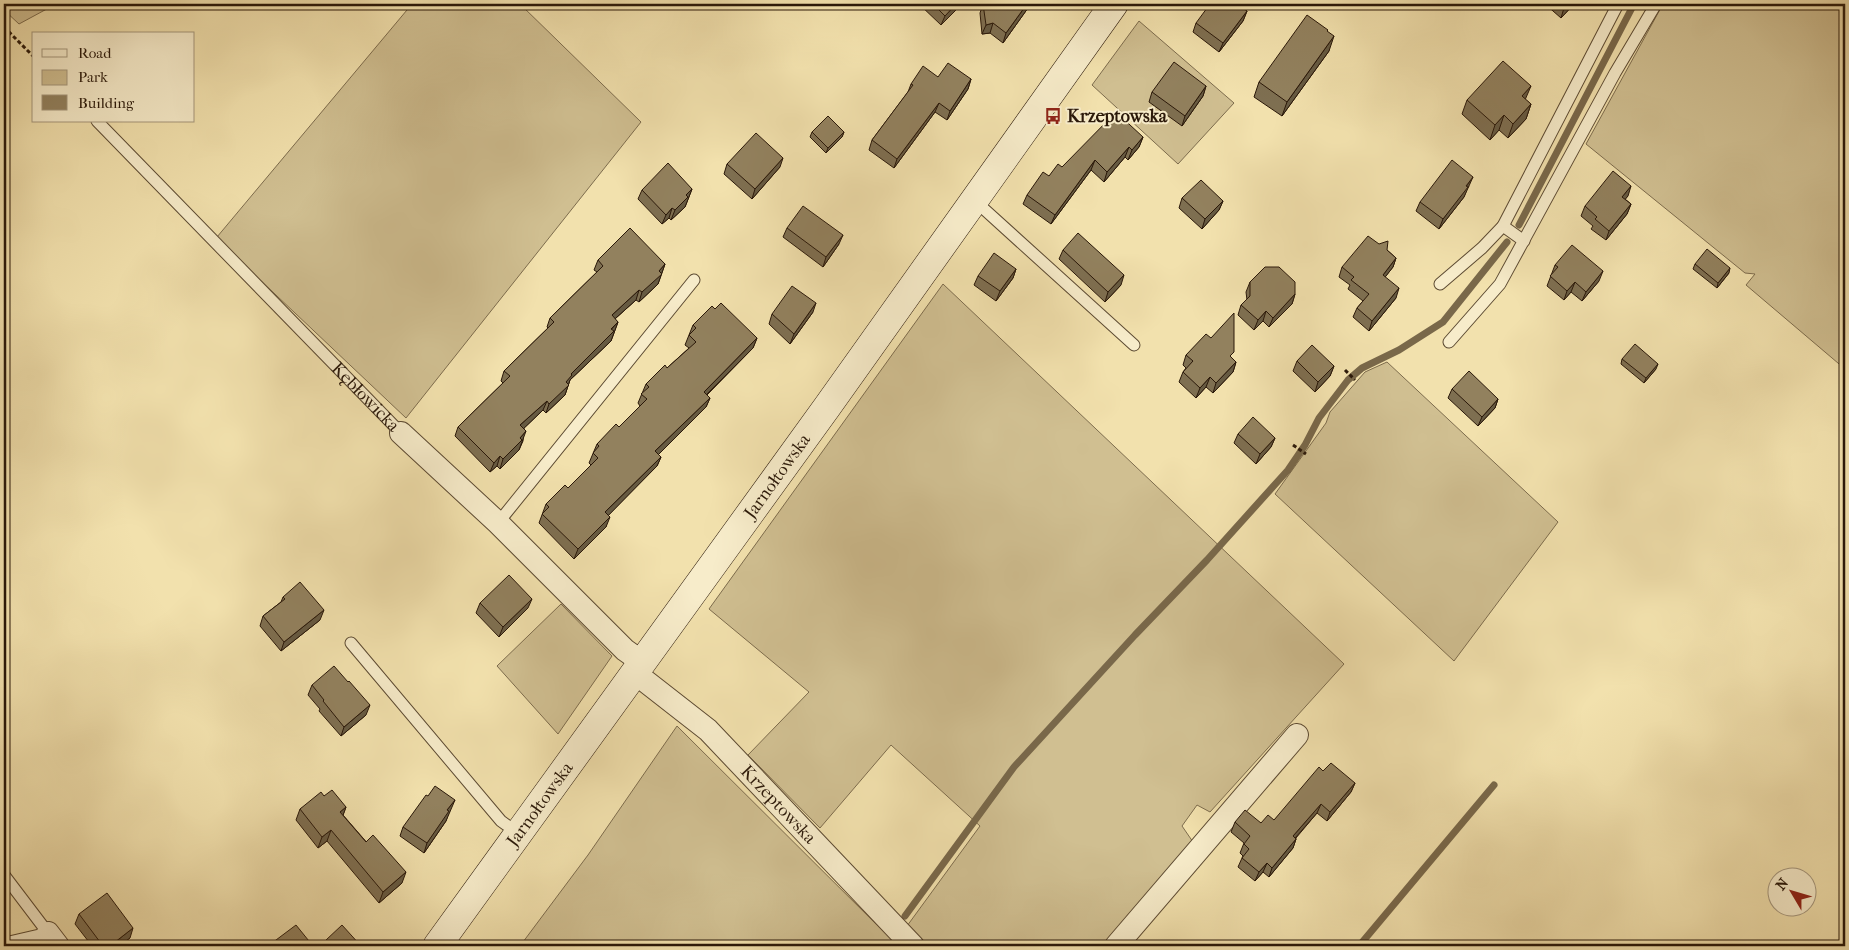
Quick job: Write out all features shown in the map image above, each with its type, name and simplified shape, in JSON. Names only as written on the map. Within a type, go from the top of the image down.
[{"type":"street","name":"Jarnołtowska","points":[[437,946],[639,668],[1114,4]]},
{"type":"street","name":"Kębłowicka","points":[[401,433],[498,523],[625,650],[639,668]]},
{"type":"street","name":"Krzeptowska","points":[[639,668],[708,730],[909,945]]},
{"type":"street","points":[[1116,946],[1297,735]]},
{"type":"lane","points":[[1440,284],[1482,248],[1503,226],[1618,4]]},
{"type":"lane","points":[[1449,342],[1500,284],[1615,73],[1656,4]]},
{"type":"lane","name":"Kębłowicka","points":[[99,122],[401,433]]},
{"type":"lane","points":[[974,200],[1134,345]]},
{"type":"lane","points":[[1503,226],[1524,241]]},
{"type":"lane","points":[[498,523],[694,280]]},
{"type":"lane","points":[[351,643],[501,821],[519,834]]},
{"type":"lane","points":[[4,875],[53,940]]},
{"type":"lane","points":[[4,946],[9,942],[53,940]]},
{"type":"path","points":[[4,27],[32,55]]},
{"type":"path","points":[[1345,370],[1355,380]]},
{"type":"path","points":[[1293,445],[1306,454]]},
{"type":"green space","points":[[4,4],[56,4],[19,24],[4,10]]},
{"type":"green space","points":[[412,4],[520,4],[641,122],[406,418],[217,237]]},
{"type":"green space","points":[[1663,4],[1845,4],[1845,369],[1746,285],[1755,274],[1745,273],[1586,144]]},
{"type":"green space","points":[[1139,21],[1234,103],[1178,164],[1092,85]]},
{"type":"green space","points":[[943,284],[1344,664],[1210,812],[1197,805],[1182,826],[1193,842],[1106,946],[925,946],[907,926],[980,826],[891,745],[820,828],[748,755],[809,692],[709,609]]},
{"type":"green space","points":[[1387,362],[1558,522],[1454,661],[1275,494],[1326,423],[1330,412],[1365,372]]},
{"type":"green space","points":[[561,604],[612,656],[558,734],[497,666]]},
{"type":"green space","points":[[677,726],[892,940],[887,946],[520,946],[588,855]]},
{"type":"building","points":[[933,4],[956,4],[945,16]]},
{"type":"building","points":[[983,4],[1027,4],[1006,33],[993,23],[986,25]]},
{"type":"building","points":[[1210,4],[1237,4],[1247,11],[1223,43],[1196,23]]},
{"type":"building","points":[[1559,4],[1568,4],[1564,8]]},
{"type":"building","points":[[1307,15],[1334,36],[1287,102],[1259,82]]},
{"type":"building","points":[[1503,61],[1531,86],[1522,96],[1531,104],[1513,124],[1504,115],[1495,125],[1467,100]]},
{"type":"building","points":[[1174,62],[1206,86],[1185,116],[1152,92]]},
{"type":"building","points":[[948,63],[971,79],[950,111],[939,103],[897,159],[872,140],[913,85],[911,84],[923,66],[938,77]]},
{"type":"building","points":[[1116,112],[1143,137],[1132,150],[1129,147],[1107,172],[1095,160],[1055,215],[1027,195],[1043,172],[1049,176],[1058,164],[1062,167]]},
{"type":"building","points":[[828,116],[844,132],[828,148],[812,132]]},
{"type":"building","points":[[756,133],[783,158],[755,189],[727,164]]},
{"type":"building","points":[[1452,160],[1473,177],[1466,186],[1468,187],[1443,219],[1420,202]]},
{"type":"building","points":[[668,163],[692,189],[686,195],[688,197],[675,210],[672,208],[666,215],[642,190]]},
{"type":"building","points":[[1613,171],[1631,186],[1622,197],[1631,204],[1609,231],[1595,219],[1597,217],[1585,206]]},
{"type":"building","points":[[1201,180],[1223,201],[1205,219],[1182,198]]},
{"type":"building","points":[[803,206],[843,235],[826,257],[787,228]]},
{"type":"building","points":[[630,228],[665,264],[659,271],[662,274],[642,292],[639,290],[612,315],[618,322],[611,329],[614,331],[571,374],[566,382],[569,385],[549,404],[547,401],[520,425],[526,431],[520,438],[522,440],[503,459],[500,456],[494,463],[458,427],[510,376],[504,371],[554,322],[550,318],[603,266],[598,260]]},
{"type":"building","points":[[1078,233],[1124,275],[1108,292],[1063,250]]},
{"type":"building","points":[[1368,236],[1379,244],[1388,241],[1387,250],[1396,258],[1383,275],[1399,288],[1372,321],[1357,308],[1369,294],[1351,280],[1354,277],[1342,267]]},
{"type":"building","points":[[1572,245],[1603,271],[1586,292],[1575,282],[1567,291],[1550,276],[1558,267],[1555,265]]},
{"type":"building","points":[[1707,249],[1730,268],[1718,283],[1695,264]]},
{"type":"building","points":[[994,253],[1016,269],[1000,291],[978,276]]},
{"type":"building","points":[[1265,267],[1279,267],[1295,282],[1295,294],[1273,318],[1266,311],[1258,320],[1241,305],[1250,296],[1250,282]]},
{"type":"building","points":[[792,286],[816,303],[794,334],[772,314]]},
{"type":"building","points":[[721,303],[757,338],[704,392],[710,398],[655,451],[661,457],[605,512],[610,517],[578,549],[542,514],[549,507],[546,504],[565,485],[568,488],[598,458],[593,453],[599,446],[597,444],[616,424],[619,427],[647,399],[641,394],[649,387],[646,384],[665,365],[667,368],[696,342],[689,335],[696,328],[693,325],[712,306],[715,309]]},
{"type":"building","points":[[1234,313],[1234,352],[1230,356],[1236,362],[1216,383],[1210,377],[1200,388],[1183,372],[1193,361],[1186,355],[1206,334],[1211,338]]},
{"type":"building","points":[[1635,344],[1658,364],[1646,378],[1622,359]]},
{"type":"building","points":[[1312,345],[1334,366],[1318,382],[1297,361]]},
{"type":"building","points":[[1469,371],[1498,399],[1482,417],[1452,389]]},
{"type":"building","points":[[1253,417],[1275,438],[1260,454],[1238,434]]},
{"type":"building","points":[[509,575],[532,599],[503,627],[480,603]]},
{"type":"building","points":[[300,582],[324,610],[284,642],[263,616],[285,599],[283,597]]},
{"type":"building","points":[[334,666],[370,705],[344,727],[312,685]]},
{"type":"building","points":[[1331,763],[1355,783],[1330,812],[1321,804],[1293,836],[1296,839],[1272,868],[1267,863],[1259,872],[1242,858],[1249,849],[1244,844],[1250,836],[1235,822],[1245,810],[1261,823],[1268,815],[1274,820],[1319,767],[1323,771]]},
{"type":"building","points":[[435,786],[455,800],[427,843],[403,827],[426,795],[428,796]]},
{"type":"building","points":[[332,790],[346,807],[340,812],[366,842],[373,835],[406,872],[383,892],[331,830],[322,837],[300,809],[321,792],[324,796]]},
{"type":"building","points":[[107,893],[133,928],[110,946],[103,946],[79,914]]},
{"type":"building","points":[[296,925],[313,946],[268,946]]},
{"type":"building","points":[[342,925],[361,946],[331,946],[326,940]]},
{"type":"waterway","points":[[1519,225],[1634,4]]},
{"type":"waterway","points":[[905,916],[1014,767],[1288,470],[1305,445],[1319,418],[1348,380],[1362,368],[1399,350],[1443,322],[1507,242]]},
{"type":"waterway","points":[[1359,946],[1494,785]]},
{"type":"place","name":"Krzeptowska","points":[[1053,116]]}]
